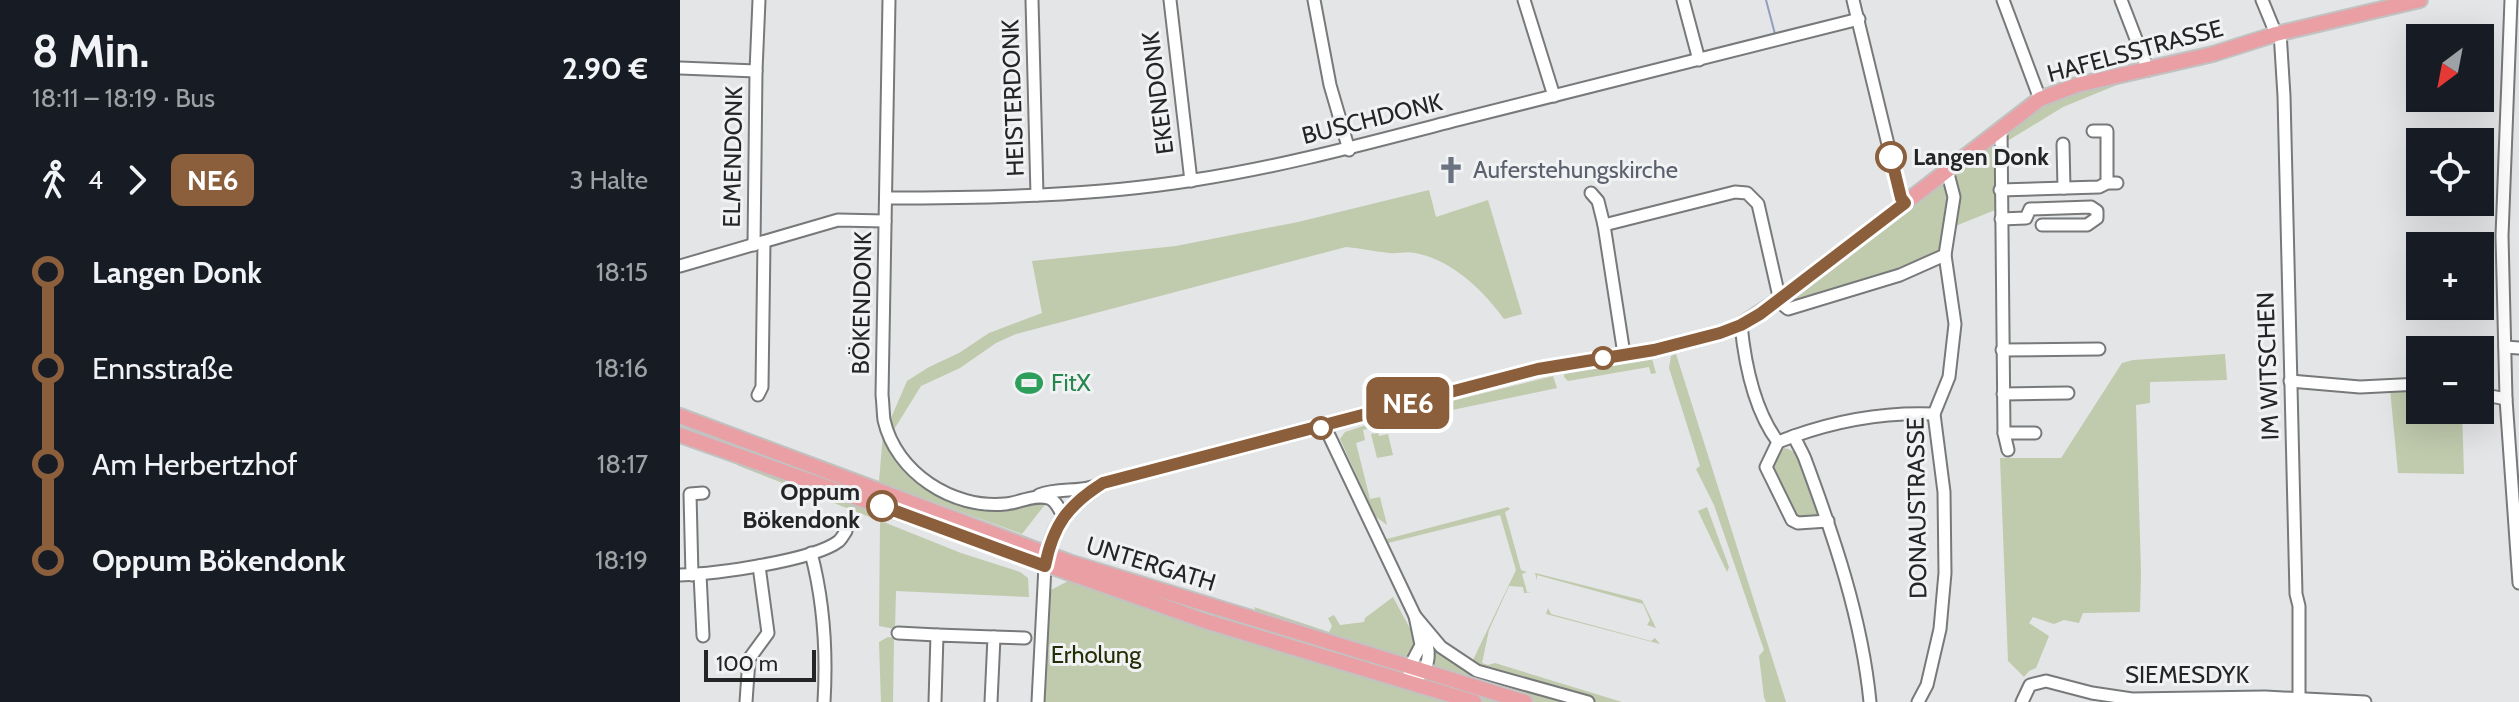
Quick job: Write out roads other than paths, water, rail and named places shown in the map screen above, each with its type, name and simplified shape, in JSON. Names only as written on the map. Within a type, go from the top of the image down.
[{"type":"main road","name":"HAFELSSTRASSE","points":[[1046,559],[1063,516],[1082,497],[1103,483],[1538,369],[1654,350],[1741,325],[1780,299],[2040,99],[2077,85],[2148,70],[2236,48],[2278,33],[2420,0]]},
{"type":"main road","name":"UNTERGATH","points":[[680,416],[1046,559]]},
{"type":"main road","name":"UNTERGATH","points":[[680,435],[1046,559],[1414,675],[1525,702]]},
{"type":"main road","name":"UNTERGATH","points":[[1414,675],[1474,702]]},
{"type":"street","name":"ELMENDONK","points":[[758,395],[762,387],[756,71],[759,0]]},
{"type":"street","name":"BÖKENDONK","points":[[889,0],[882,395],[884,420],[894,445],[918,474],[945,493],[983,504],[1006,504],[1054,490],[1080,490],[1103,483]]},
{"type":"street","name":"HEISTERDONK","points":[[1032,0],[1037,195]]},
{"type":"street","name":"EKENDONK","points":[[1170,0],[1191,181]]},
{"type":"street","points":[[1314,0],[1330,85],[1349,150]]},
{"type":"street","points":[[1524,0],[1554,96]]},
{"type":"street","points":[[1683,0],[1699,60]]},
{"type":"street","points":[[1853,0],[1901,198],[1905,203]]},
{"type":"street","points":[[2003,0],[2040,99]]},
{"type":"street","points":[[2121,0],[2148,70]]},
{"type":"street","name":"IM WITSCHEN","points":[[2262,0],[2278,33],[2284,96],[2299,698]]},
{"type":"street","points":[[2511,0],[2502,188],[2506,399],[2519,583]]},
{"type":"street","name":"BUSCHDONK","points":[[886,198],[1037,195],[1191,181],[1349,150],[1859,19]]},
{"type":"street","name":"ELMENDONK","points":[[680,68],[756,71]]},
{"type":"street","points":[[2001,129],[2002,350],[2004,433],[2008,450]]},
{"type":"street","points":[[2000,190],[2099,187],[2112,183],[2107,131],[2093,131]]},
{"type":"street","points":[[2063,144],[2064,188]]},
{"type":"street","name":"DONAUSTRASSE","points":[[1918,702],[1927,685],[1940,629],[1945,573],[1944,492],[1934,414],[1949,377],[1955,324],[1945,255],[1954,197],[1947,170]]},
{"type":"street","points":[[1604,225],[1735,192],[1747,193],[1758,204],[1780,299],[1788,309],[1900,275],[1945,255]]},
{"type":"street","points":[[1591,193],[1598,201],[1604,225],[1624,354]]},
{"type":"street","points":[[2001,219],[2026,218],[2030,209],[2091,207],[2097,211],[2097,218],[2087,225],[2042,225]]},
{"type":"street","points":[[680,266],[838,220],[885,221]]},
{"type":"street","points":[[1741,325],[1742,349],[1761,413],[1778,442]]},
{"type":"street","points":[[2505,347],[2519,348]]},
{"type":"street","points":[[2002,350],[2099,349]]},
{"type":"street","points":[[2290,381],[2360,387],[2406,385]]},
{"type":"street","points":[[2003,394],[2068,393]]},
{"type":"street","points":[[2494,397],[2506,399]]},
{"type":"street","points":[[1828,521],[1798,523],[1792,520],[1766,467],[1778,442],[1836,423],[1880,416],[1934,414]]},
{"type":"street","points":[[1325,427],[1430,647],[1414,675]]},
{"type":"street","points":[[2004,433],[2035,433]]},
{"type":"street","points":[[1794,436],[1828,521],[1856,619],[1870,702]]},
{"type":"street","points":[[703,493],[690,494],[691,575],[703,636]]},
{"type":"street","points":[[1031,498],[1049,498],[1063,516]]},
{"type":"street","points":[[691,575],[759,566],[811,553],[839,541],[846,531]]},
{"type":"street","points":[[811,553],[822,605],[826,670],[824,702]]},
{"type":"street","points":[[1038,702],[1046,559]]},
{"type":"street","points":[[746,702],[749,659],[768,633],[759,566]]},
{"type":"street","points":[[1415,616],[1441,647],[1477,671],[1588,702]]},
{"type":"street","points":[[898,633],[1025,638]]},
{"type":"street","points":[[935,702],[937,635]]},
{"type":"street","points":[[991,702],[994,637]]},
{"type":"street","name":"SIEMESDYK","points":[[2022,702],[2030,685],[2046,681],[2132,699],[2207,696],[2365,702]]},
{"type":"waterway","points":[[1766,0],[1775,34]]},
{"type":"place","name":"Langen Donk","points":[[1891,157]]},
{"type":"place","name":"Auferstehungskirche","points":[[1451,170]]},
{"type":"place","name":"FitX","points":[[1029,383]]},
{"type":"place","name":"Oppum Bökendonk","points":[[882,506]]},
{"type":"park label","name":"Erholung","points":[[1096,655]]}]
